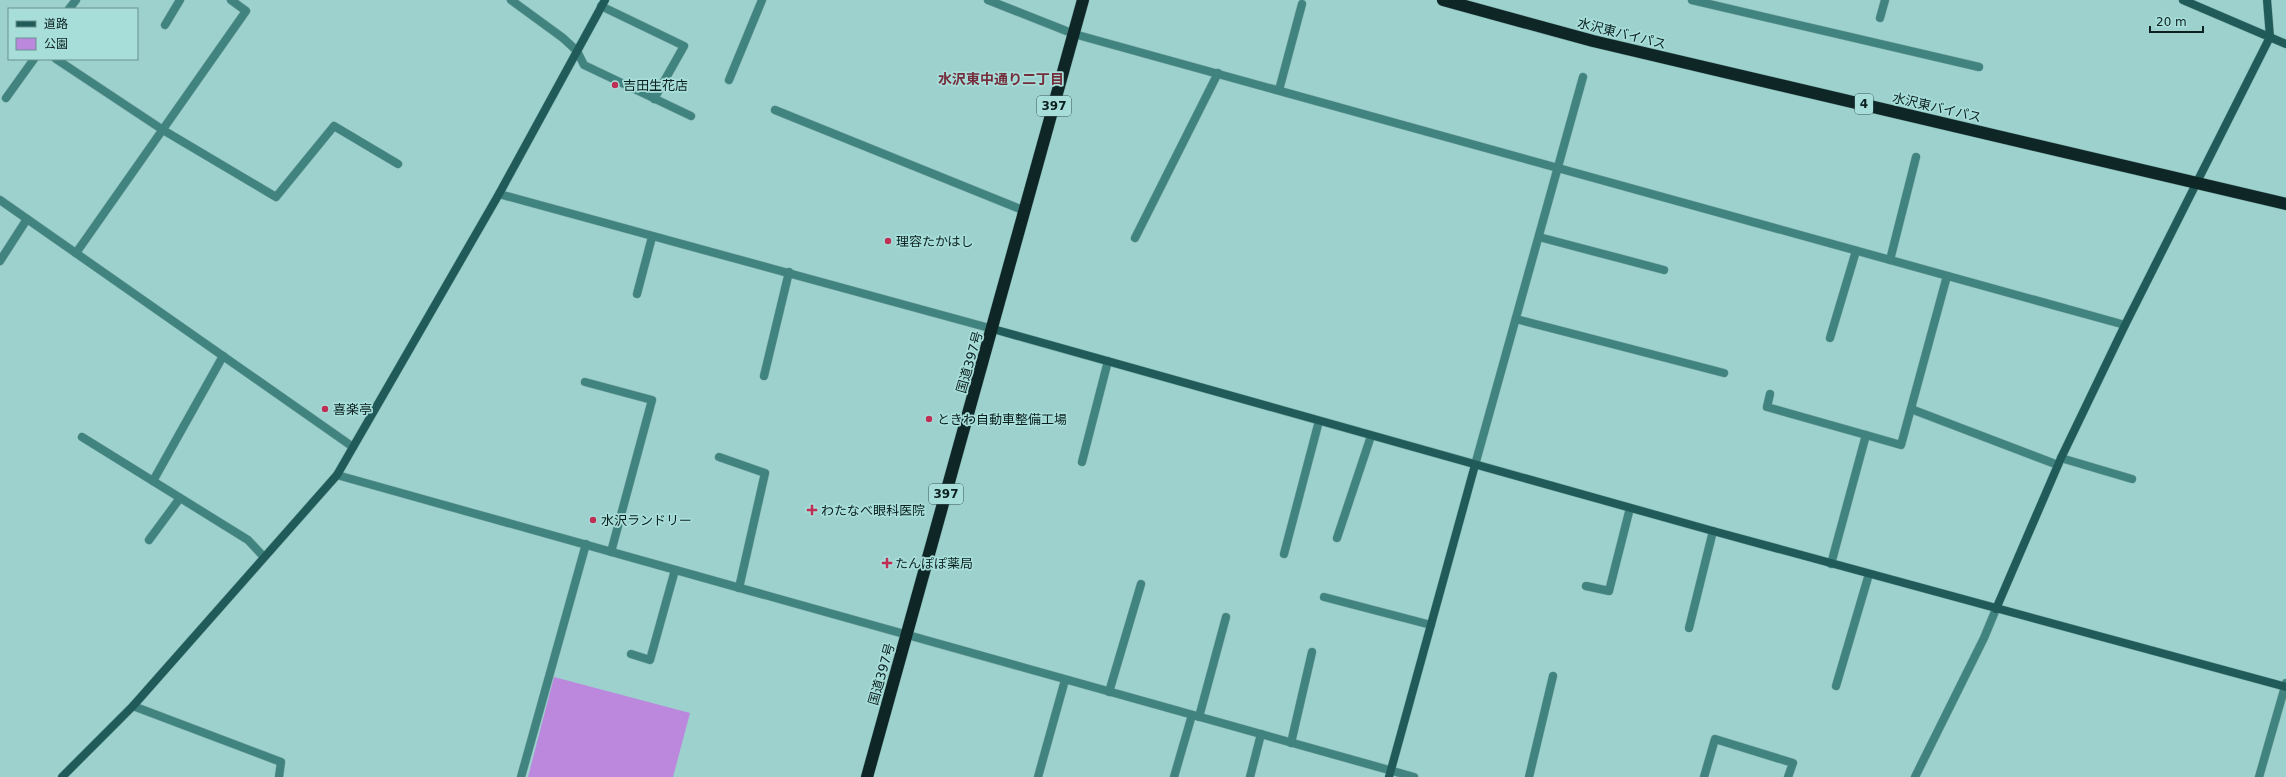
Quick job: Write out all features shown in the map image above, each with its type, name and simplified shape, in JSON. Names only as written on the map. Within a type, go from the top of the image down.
[{"type":"highway","name":"国道397号","points":[[867,777],[1083,0]]},
{"type":"highway","name":"水沢東バイパス","points":[[1443,0],[1593,41],[2286,204]]},
{"type":"street","points":[[70,8],[76,0]]},
{"type":"street","points":[[165,25],[180,0]]},
{"type":"street","points":[[76,253],[246,11],[231,0]]},
{"type":"street","points":[[510,0],[577,51],[584,65],[691,116]]},
{"type":"street","points":[[729,80],[762,0]]},
{"type":"street","points":[[988,0],[1074,34],[2125,326]]},
{"type":"street","points":[[1692,0],[1979,67]]},
{"type":"street","points":[[1880,18],[1885,0]]},
{"type":"street","points":[[2183,0],[2286,44]]},
{"type":"street","points":[[1914,777],[1974,659],[2059,461],[2270,37],[2267,0]]},
{"type":"street","points":[[62,777],[133,706],[263,556],[337,475],[499,194],[603,3],[684,46],[654,99]]},
{"type":"street","points":[[1279,90],[1302,4]]},
{"type":"street","points":[[6,98],[33,60]]},
{"type":"street","points":[[58,60],[163,130],[276,196],[334,126],[398,164]]},
{"type":"street","points":[[1135,238],[1218,73]]},
{"type":"street","points":[[1389,774],[1583,77]]},
{"type":"street","points":[[775,110],[1025,211]]},
{"type":"street","points":[[1890,260],[1916,157]]},
{"type":"street","points":[[499,194],[652,237],[789,272],[993,328],[1371,436],[1831,564],[2286,686],[2259,777]]},
{"type":"street","points":[[0,200],[353,447]]},
{"type":"street","points":[[0,261],[27,219]]},
{"type":"street","points":[[637,294],[652,237]]},
{"type":"street","points":[[1539,237],[1664,270]]},
{"type":"street","points":[[1830,338],[1856,251]]},
{"type":"street","points":[[764,376],[789,272]]},
{"type":"street","points":[[1770,394],[1767,407],[1901,445],[1947,276]]},
{"type":"street","points":[[1516,319],[1724,373]]},
{"type":"street","points":[[153,481],[223,356]]},
{"type":"street","points":[[1082,462],[1108,361]]},
{"type":"street","points":[[586,382],[652,400],[611,552]]},
{"type":"street","points":[[1911,409],[2059,461],[2132,479]]},
{"type":"street","points":[[1284,554],[1319,421]]},
{"type":"street","points":[[1831,564],[1866,435]]},
{"type":"street","points":[[1337,538],[1371,436]]},
{"type":"street","points":[[82,437],[248,540],[263,556]]},
{"type":"street","points":[[719,457],[766,473],[739,588]]},
{"type":"street","points":[[337,475],[586,544],[906,636],[1261,734],[1389,774],[1414,777]]},
{"type":"street","points":[[149,540],[180,498]]},
{"type":"street","points":[[1586,586],[1610,591],[1630,508]]},
{"type":"street","points":[[1689,628],[1713,531]]},
{"type":"street","points":[[521,777],[586,544]]},
{"type":"street","points":[[631,654],[650,660],[675,570]]},
{"type":"street","points":[[1836,686],[1869,574]]},
{"type":"street","points":[[1109,692],[1141,584]]},
{"type":"street","points":[[1324,597],[1431,625]]},
{"type":"street","points":[[1174,777],[1226,617]]},
{"type":"street","points":[[1291,743],[1312,652]]},
{"type":"street","points":[[1529,777],[1553,676]]},
{"type":"street","points":[[1038,777],[1065,680]]},
{"type":"street","points":[[133,706],[281,762],[278,777]]},
{"type":"street","points":[[1250,777],[1261,734]]},
{"type":"street","points":[[1704,777],[1715,739],[1793,763],[1788,777]]},
{"type":"green space","points":[[554,677],[690,713],[673,777],[528,777]]},
{"type":"place","name":"吉田生花店","points":[[615,85]]},
{"type":"place","name":"理容たかはし","points":[[888,241]]},
{"type":"place","name":"喜楽亭","points":[[325,409]]},
{"type":"place","name":"ときわ自動車整備工場","points":[[929,419]]},
{"type":"place","name":"わたなべ眼科医院","points":[[812,510]]},
{"type":"place","name":"水沢ランドリー","points":[[593,520]]},
{"type":"place","name":"たんぽぽ薬局","points":[[887,563]]},
{"type":"district","name":"水沢東中通り二丁目","points":[[1001,79]]}]
